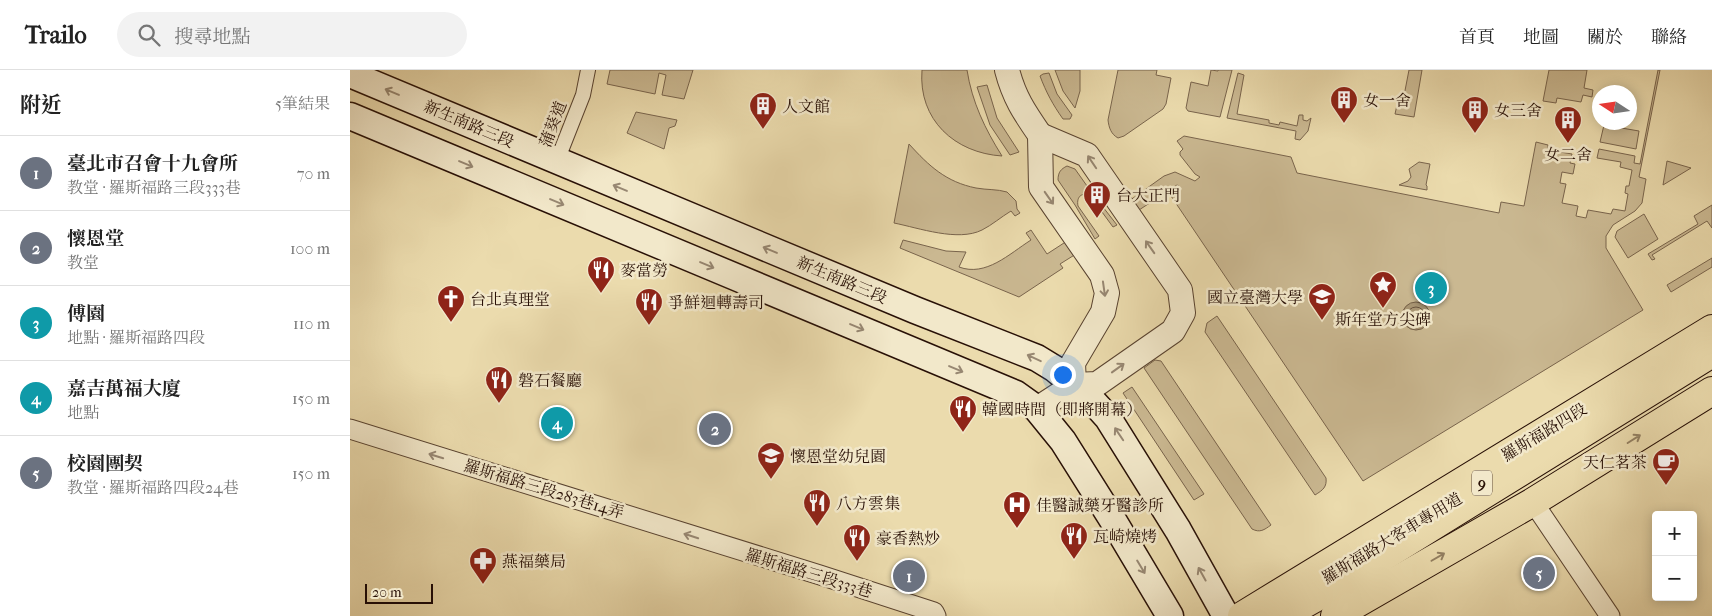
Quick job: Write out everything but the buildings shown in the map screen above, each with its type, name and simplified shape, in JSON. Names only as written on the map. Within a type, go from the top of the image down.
[{"type":"main road","name":"新生南路三段","points":[[350,74],[897,303],[1037,358],[1055,369],[1089,397],[1108,418],[1178,530],[1226,616]]},
{"type":"main road","points":[[350,116],[1016,394],[1037,409],[1063,441],[1170,616]]},
{"type":"main road","name":"羅斯福路四段","points":[[1314,604],[1712,329]]},
{"type":"main road","name":"羅斯福路大客車專用道","points":[[1314,604],[1712,342]]},
{"type":"main road","name":"羅斯福路大客車專用道","points":[[1247,616],[1314,604],[1712,353]]},
{"type":"main road","name":"羅斯福路大客車專用道","points":[[1283,616],[1314,604],[1547,467],[1712,362]]},
{"type":"main road","name":"9","points":[[1242,616],[1314,604],[1533,502],[1712,391]]},
{"type":"street","name":"蒲葵道","points":[[557,161],[583,95],[588,70]]},
{"type":"street","points":[[1007,70],[1019,104],[1040,135],[1087,155],[1180,290],[1184,313],[1173,331],[1097,384],[1074,385],[1037,409]]},
{"type":"street","points":[[1040,135],[1041,187],[1102,275],[1107,293],[1103,312],[1073,363],[1074,385]]},
{"type":"street","name":"羅斯福路三段283巷14弄","points":[[350,429],[738,551]]},
{"type":"street","points":[[1533,502],[1610,616]]},
{"type":"street","name":"羅斯福路三段333巷","points":[[738,551],[934,612],[936,616]]},
{"type":"shaded area","points":[[610,70],[693,70],[684,99],[662,95],[666,75],[659,73],[655,94],[607,84]]},
{"type":"shaded area","points":[[922,70],[967,70],[972,93],[980,115],[1002,156],[969,148],[955,141],[943,131],[933,118],[926,104],[922,88]]},
{"type":"shaded area","points":[[1055,70],[1080,70],[1080,91],[1075,108],[1063,91]]},
{"type":"shaded area","points":[[1118,70],[1157,70],[1156,75],[1171,78],[1166,104],[1163,109],[1124,136],[1118,138],[1111,131],[1108,120]]},
{"type":"shaded area","points":[[1211,70],[1232,70],[1220,117],[1188,111],[1186,108],[1191,82],[1208,86]]},
{"type":"shaded area","points":[[1409,70],[1422,70],[1414,117],[1395,114],[1397,105],[1402,106]]},
{"type":"shaded area","points":[[1549,70],[1587,70],[1584,88],[1592,90],[1592,97],[1583,95],[1581,102],[1557,98],[1556,103],[1543,101]]},
{"type":"shaded area","points":[[1658,70],[1660,70],[1639,177],[1646,179],[1642,203],[1635,211],[1613,225],[1606,236],[1606,248],[1643,310],[1363,481],[1169,193],[1179,186],[1177,185],[1136,212],[1129,201],[1164,176],[1175,172],[1195,181],[1200,177],[1195,174],[1180,155],[1183,149],[1177,141],[1184,136],[1291,157],[1297,173],[1499,213],[1501,202],[1524,206],[1536,142],[1548,145],[1548,150],[1572,154],[1570,163],[1575,164],[1573,174],[1562,172],[1560,183],[1566,184],[1562,203],[1578,206],[1576,216],[1586,218],[1588,210],[1611,214],[1613,209],[1625,211],[1628,194],[1625,193],[1626,186],[1629,186],[1632,170],[1620,167],[1621,162],[1597,158],[1599,149],[1635,156],[1634,163],[1640,164]]},
{"type":"shaded area","points":[[1049,73],[1057,94],[1072,115],[1070,119],[1063,119],[1045,88],[1040,76]]},
{"type":"shaded area","points":[[1238,73],[1244,75],[1237,114],[1269,120],[1269,123],[1279,125],[1280,122],[1297,126],[1299,115],[1303,115],[1303,120],[1307,121],[1311,118],[1308,131],[1300,140],[1295,139],[1296,131],[1227,118]]},
{"type":"shaded area","points":[[987,85],[997,118],[1019,152],[1010,155],[990,125],[977,87]]},
{"type":"shaded area","points":[[636,112],[677,120],[675,126],[669,128],[664,149],[627,133]]},
{"type":"shaded area","points":[[1603,130],[1639,131],[1636,149],[1600,142]]},
{"type":"shaded area","points":[[909,144],[931,166],[956,182],[976,188],[1007,192],[1016,201],[1017,209],[1020,213],[1015,216],[1011,211],[982,230],[962,235],[938,233],[894,223]]},
{"type":"shaded area","points":[[1667,161],[1691,168],[1663,185]]},
{"type":"shaded area","points":[[1419,162],[1430,164],[1426,185],[1427,190],[1399,185],[1408,181],[1411,177],[1409,169]]},
{"type":"shaded area","points":[[1067,166],[1075,169],[1117,225],[1113,227],[1091,197],[1085,194],[1081,195],[1078,200],[1078,206],[1099,236],[1095,239],[1058,180],[1060,171]]},
{"type":"shaded area","points":[[1712,205],[1712,228],[1707,221],[1652,255],[1655,259],[1652,260],[1648,254],[1698,224],[1694,216]]},
{"type":"shaded area","points":[[1644,214],[1658,239],[1628,258],[1615,237],[1617,231]]},
{"type":"shaded area","points":[[1031,230],[1047,254],[1067,241],[1076,254],[1060,264],[1063,268],[1019,297],[900,248],[903,240],[946,251],[966,252],[959,267],[979,269],[988,267],[1006,257],[1031,240],[1026,233]]},
{"type":"shaded area","points":[[1712,258],[1712,267],[1671,292],[1667,285]]},
{"type":"shaded area","points":[[1217,316],[1326,478],[1324,488],[1315,495],[1205,332],[1207,323]]},
{"type":"shaded area","points":[[1155,360],[1161,361],[1271,525],[1269,527],[1260,531],[1252,529],[1144,368]]},
{"type":"shaded area","points":[[1132,387],[1204,494],[1194,500],[1123,393]]},
{"type":"water","points":[[1416,302],[1426,306],[1430,316],[1426,326],[1416,330],[1406,326],[1402,316],[1406,306]]},
{"type":"place","name":"女一舍","points":[[1344,124]]},
{"type":"place","name":"人文館","points":[[763,130]]},
{"type":"place","name":"女三舍","points":[[1475,134]]},
{"type":"place","name":"女二舍","points":[[1568,144]]},
{"type":"place","name":"台大正門","points":[[1097,219]]},
{"type":"place","name":"傅園","points":[[1431,288]]},
{"type":"place","name":"麥當勞","points":[[601,294]]},
{"type":"place","name":"斯年堂方尖碑","points":[[1383,309]]},
{"type":"place","name":"國立臺灣大學","points":[[1322,321]]},
{"type":"place","name":"台北真理堂","points":[[451,323]]},
{"type":"place","name":"爭鮮迴轉壽司","points":[[649,326]]},
{"type":"place","name":"磐石餐廳","points":[[499,404]]},
{"type":"place","name":"嘉吉萬福大廈","points":[[557,423]]},
{"type":"place","name":"懷恩堂","points":[[715,429]]},
{"type":"place","name":"韓國時間（即將開幕）","points":[[963,433]]},
{"type":"place","name":"懷恩堂幼兒園","points":[[771,480]]},
{"type":"place","name":"天仁茗茶","points":[[1666,486]]},
{"type":"place","name":"八方雲集","points":[[817,527]]},
{"type":"place","name":"佳醫誠藥牙醫診所","points":[[1017,529]]},
{"type":"place","name":"瓦崎燒烤","points":[[1074,560]]},
{"type":"place","name":"豪香熱炒","points":[[857,562]]},
{"type":"place","name":"校園團契","points":[[1539,573]]},
{"type":"place","name":"臺北市召會十九會所","points":[[909,576]]},
{"type":"place","name":"燕福藥局","points":[[483,585]]}]
